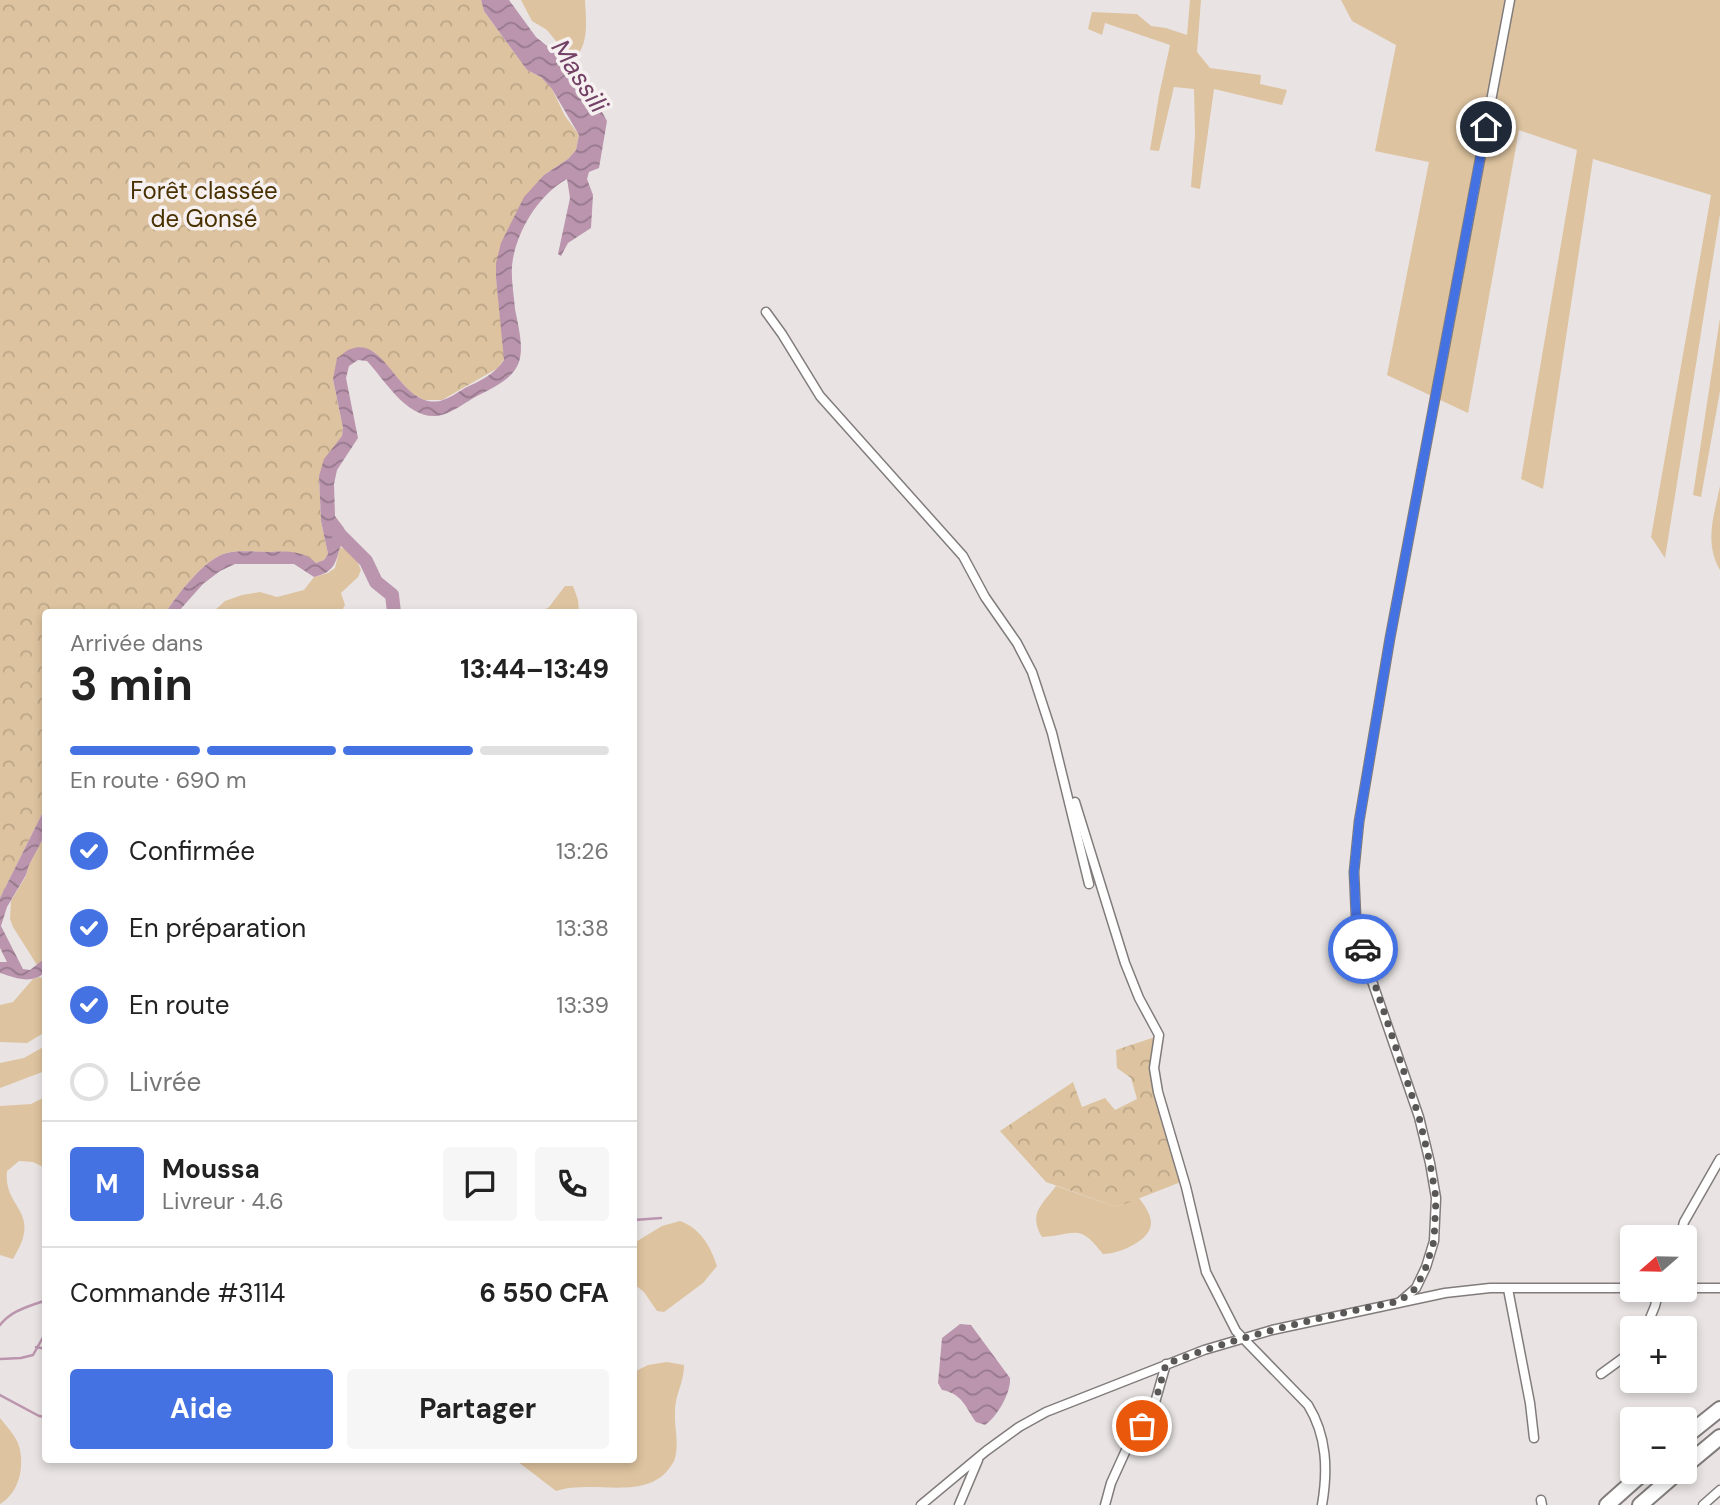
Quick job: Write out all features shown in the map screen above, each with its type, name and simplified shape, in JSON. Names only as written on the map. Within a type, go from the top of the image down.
[{"type":"highway","points":[[1697,1427],[1720,1409]]},
{"type":"highway","points":[[1697,1455],[1720,1437]]},
{"type":"highway","points":[[1607,1505],[1631,1484]]},
{"type":"highway","points":[[1640,1505],[1664,1484]]},
{"type":"street","points":[[1400,1301],[1416,1288],[1426,1267],[1434,1241],[1436,1198],[1419,1117],[1364,958],[1356,916],[1354,872],[1359,822],[1390,638],[1510,0]]},
{"type":"street","points":[[765,312],[782,334],[820,396],[963,556],[985,597],[1017,643],[1032,672],[1052,733],[1088,884]]},
{"type":"street","points":[[1075,802],[1125,963],[1139,998],[1159,1034],[1154,1068],[1158,1092],[1186,1187],[1206,1272],[1236,1331],[1308,1405],[1314,1415],[1324,1443],[1322,1505]]},
{"type":"street","points":[[1683,1225],[1720,1159]]},
{"type":"street","points":[[921,1505],[1019,1427],[1046,1412],[1204,1349],[1272,1330],[1445,1293],[1508,1289],[1620,1288]]},
{"type":"street","points":[[1698,1288],[1720,1288]]},
{"type":"street","points":[[1508,1289],[1534,1438]]},
{"type":"street","points":[[1601,1374],[1620,1360]]},
{"type":"street","points":[[1105,1505],[1111,1483],[1126,1450],[1154,1406],[1166,1364]]},
{"type":"street","points":[[959,1505],[979,1457]]},
{"type":"street","points":[[1703,1505],[1720,1490]]},
{"type":"green space","name":"Forêt classée de Gonsé","points":[[0,0],[481,0],[484,11],[527,70],[541,77],[552,89],[565,116],[579,135],[576,150],[568,159],[544,175],[496,278],[504,359],[498,368],[442,400],[424,400],[412,394],[374,352],[362,348],[333,379],[343,428],[342,436],[319,476],[321,521],[328,554],[324,560],[316,563],[301,554],[289,552],[227,553],[201,569],[168,609],[42,609],[42,814],[0,898]]},
{"type":"green space","points":[[521,0],[585,0],[584,41],[572,61],[580,82],[560,63],[560,46],[547,30],[532,21]]},
{"type":"green space","points":[[1190,0],[1201,0],[1197,52],[1210,68],[1261,75],[1260,84],[1287,90],[1282,105],[1214,89],[1200,189],[1191,187],[1195,135],[1194,89],[1174,87],[1159,151],[1150,150],[1170,45],[1105,23],[1102,35],[1088,29],[1092,12],[1137,14],[1151,26],[1187,35]]},
{"type":"green space","points":[[1341,0],[1720,0],[1720,214],[1665,558],[1651,537],[1711,195],[1593,159],[1543,489],[1521,479],[1577,150],[1519,130],[1468,413],[1387,375],[1429,162],[1375,151],[1396,45],[1352,21]]},
{"type":"green space","points":[[1720,318],[1720,391],[1701,497],[1693,495]]},
{"type":"green space","points":[[1720,486],[1720,570],[1711,539]]},
{"type":"green space","points":[[340,547],[353,556],[361,570],[358,577],[341,593],[345,605],[343,609],[216,609],[225,601],[242,595],[260,592],[277,597],[304,590],[314,577],[335,568]]},
{"type":"green space","points":[[565,586],[573,586],[579,609],[546,609]]},
{"type":"green space","points":[[42,841],[42,961],[37,965],[10,919],[11,901],[26,876]]},
{"type":"green space","points":[[42,978],[42,1034],[27,1043],[0,1042],[0,1005],[13,1002],[33,979]]},
{"type":"green space","points":[[1158,1036],[1155,1064],[1160,1091],[1186,1180],[1117,1207],[1046,1182],[1000,1131],[1073,1082],[1082,1107],[1105,1098],[1115,1110],[1137,1099],[1131,1078],[1117,1068],[1116,1050]]},
{"type":"green space","points":[[42,1048],[42,1072],[0,1088],[0,1063],[24,1058]]},
{"type":"green space","points":[[42,1098],[42,1166],[33,1162],[19,1161],[7,1171],[7,1184],[24,1220],[25,1230],[13,1259],[0,1255],[0,1106],[31,1104]]},
{"type":"green space","points":[[1056,1186],[1117,1207],[1139,1198],[1150,1216],[1150,1230],[1133,1245],[1117,1252],[1103,1254],[1082,1234],[1042,1237],[1036,1222],[1038,1210]]},
{"type":"green space","points":[[680,1221],[693,1228],[704,1239],[717,1266],[703,1283],[664,1312],[657,1311],[637,1286],[637,1241],[662,1226]]},
{"type":"green space","points":[[667,1362],[684,1365],[675,1405],[676,1455],[664,1474],[637,1486],[556,1491],[520,1463],[637,1463],[637,1370],[648,1365]]},
{"type":"green space","points":[[0,1418],[18,1442],[21,1471],[12,1493],[0,1504]]},
{"type":"water","points":[[481,0],[509,0],[536,37],[558,55],[563,69],[592,94],[607,121],[599,168],[589,172],[587,179],[593,195],[591,228],[568,243],[561,256],[558,254],[570,198],[567,179],[547,194],[530,216],[518,241],[512,266],[521,342],[519,362],[508,378],[497,386],[447,413],[425,415],[415,411],[397,396],[367,361],[358,360],[349,366],[346,378],[358,438],[337,470],[334,484],[335,516],[344,528],[348,542],[340,547],[335,564],[329,570],[314,577],[294,564],[235,564],[203,584],[181,609],[168,609],[201,569],[227,553],[290,552],[306,556],[316,563],[324,560],[328,554],[321,521],[319,476],[324,459],[342,436],[343,428],[333,379],[337,358],[349,350],[363,348],[374,352],[414,394],[426,400],[440,401],[487,377],[504,360],[496,278],[496,263],[501,243],[524,197],[544,175],[568,159],[576,150],[579,135],[552,89],[541,77],[527,70],[484,11]]},
{"type":"water","points":[[42,814],[42,841],[7,907],[1,926],[23,969],[30,970],[42,960],[40,976],[24,979],[0,973],[0,962],[7,962],[0,948],[0,898]]},
{"type":"water","points":[[960,1324],[971,1325],[1010,1378],[1002,1404],[985,1425],[976,1422],[959,1398],[942,1390],[938,1383],[942,1338]]},
{"type":"waterway","name":"Massili","points":[[336,531],[366,561],[376,582],[392,595],[394,609]]},
{"type":"waterway","points":[[637,1220],[661,1218]]},
{"type":"waterway","points":[[0,1325],[15,1312],[42,1301]]},
{"type":"waterway","points":[[0,1359],[33,1355],[42,1339]]},
{"type":"waterway","points":[[36,1347],[42,1348]]},
{"type":"waterway","points":[[0,1395],[42,1416]]},
{"type":"way so far","points":[[1142,1426],[1154,1406],[1166,1364],[1204,1349],[1272,1330],[1400,1301],[1416,1288],[1426,1267],[1434,1241],[1436,1198],[1430,1163],[1419,1117],[1363,949]]},
{"type":"route","points":[[1363,949],[1356,916],[1354,872],[1359,822],[1390,638],[1486,127]]}]
